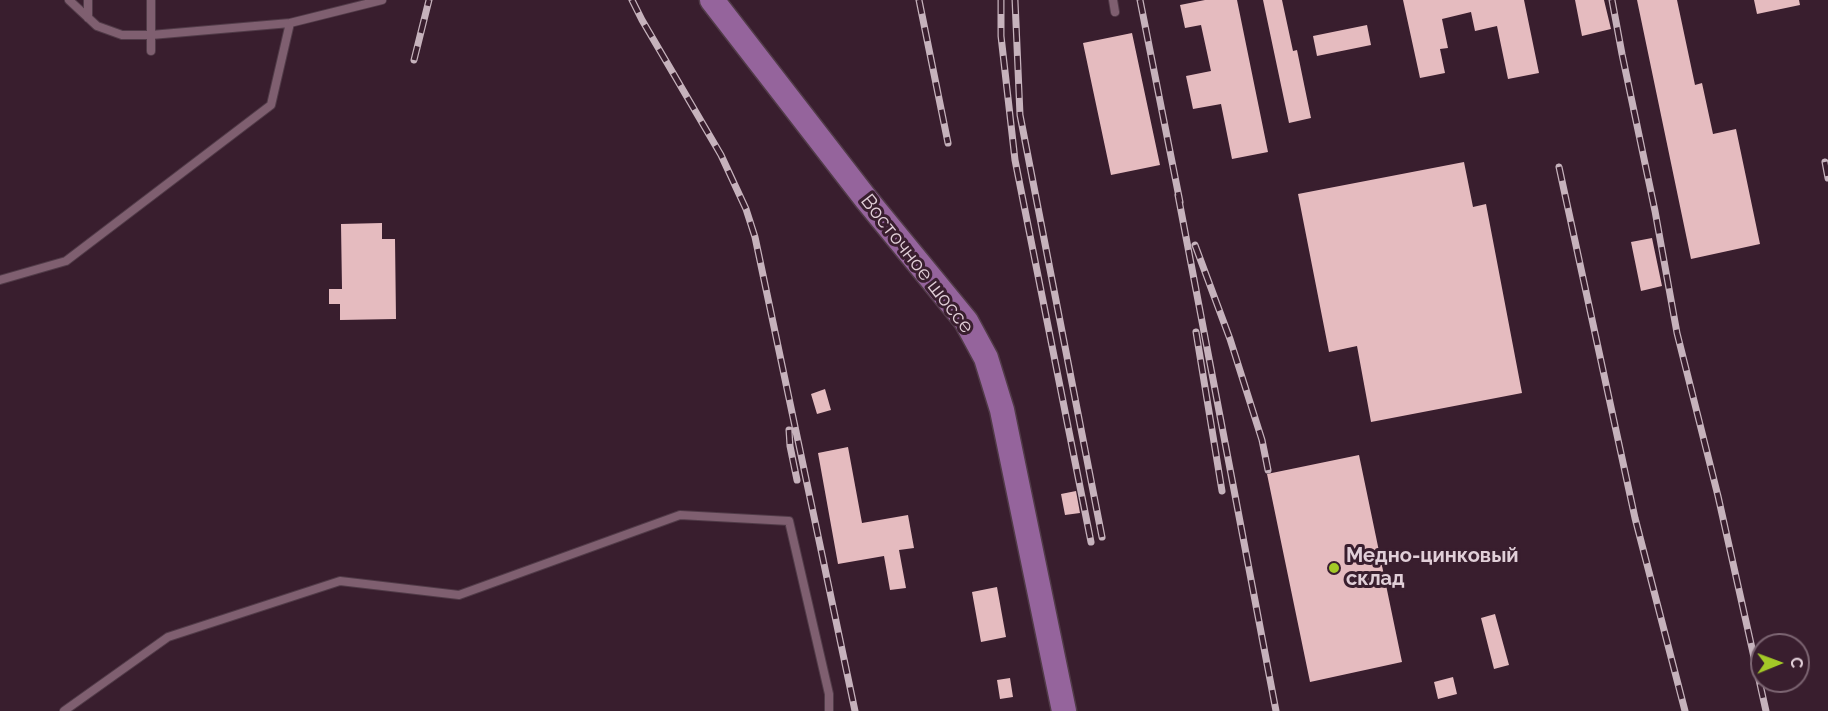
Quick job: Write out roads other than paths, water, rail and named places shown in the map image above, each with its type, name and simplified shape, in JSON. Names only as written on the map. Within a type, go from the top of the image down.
[{"type":"main road","name":"Восточное шоссе","points":[[712,0],[859,189],[966,321],[986,358],[1002,410],[1064,711]]},
{"type":"lane","points":[[69,0],[97,26],[122,35],[151,35],[290,23],[382,0]]},
{"type":"lane","points":[[88,0],[88,18]]},
{"type":"lane","points":[[151,0],[151,51]]},
{"type":"lane","points":[[1113,0],[1115,12]]},
{"type":"lane","points":[[0,280],[66,261],[271,105],[290,23]]},
{"type":"lane","points":[[64,711],[168,637],[340,581],[459,595],[680,515],[789,521],[829,694],[830,711]]},
{"type":"railway","points":[[414,60],[429,0]]},
{"type":"railway","points":[[632,0],[721,155],[746,209],[755,237],[855,711]]},
{"type":"railway","points":[[919,0],[948,143]]},
{"type":"railway","points":[[1001,0],[1001,36],[1015,160],[1091,542]]},
{"type":"railway","points":[[1015,0],[1020,115],[1102,537]]},
{"type":"railway","points":[[1140,0],[1180,202]]},
{"type":"railway","points":[[1612,0],[1677,333],[1718,496],[1766,711]]},
{"type":"railway","points":[[1825,162],[1828,178]]},
{"type":"railway","points":[[1559,167],[1635,518],[1685,711]]},
{"type":"railway","points":[[1178,195],[1276,711]]},
{"type":"railway","points":[[1195,245],[1230,339],[1262,440],[1268,470]]},
{"type":"railway","points":[[1196,332],[1222,491]]},
{"type":"railway","points":[[789,430],[797,480]]},
{"type":"place","name":"Медно-цинковый склад","points":[[1334,568]]}]
